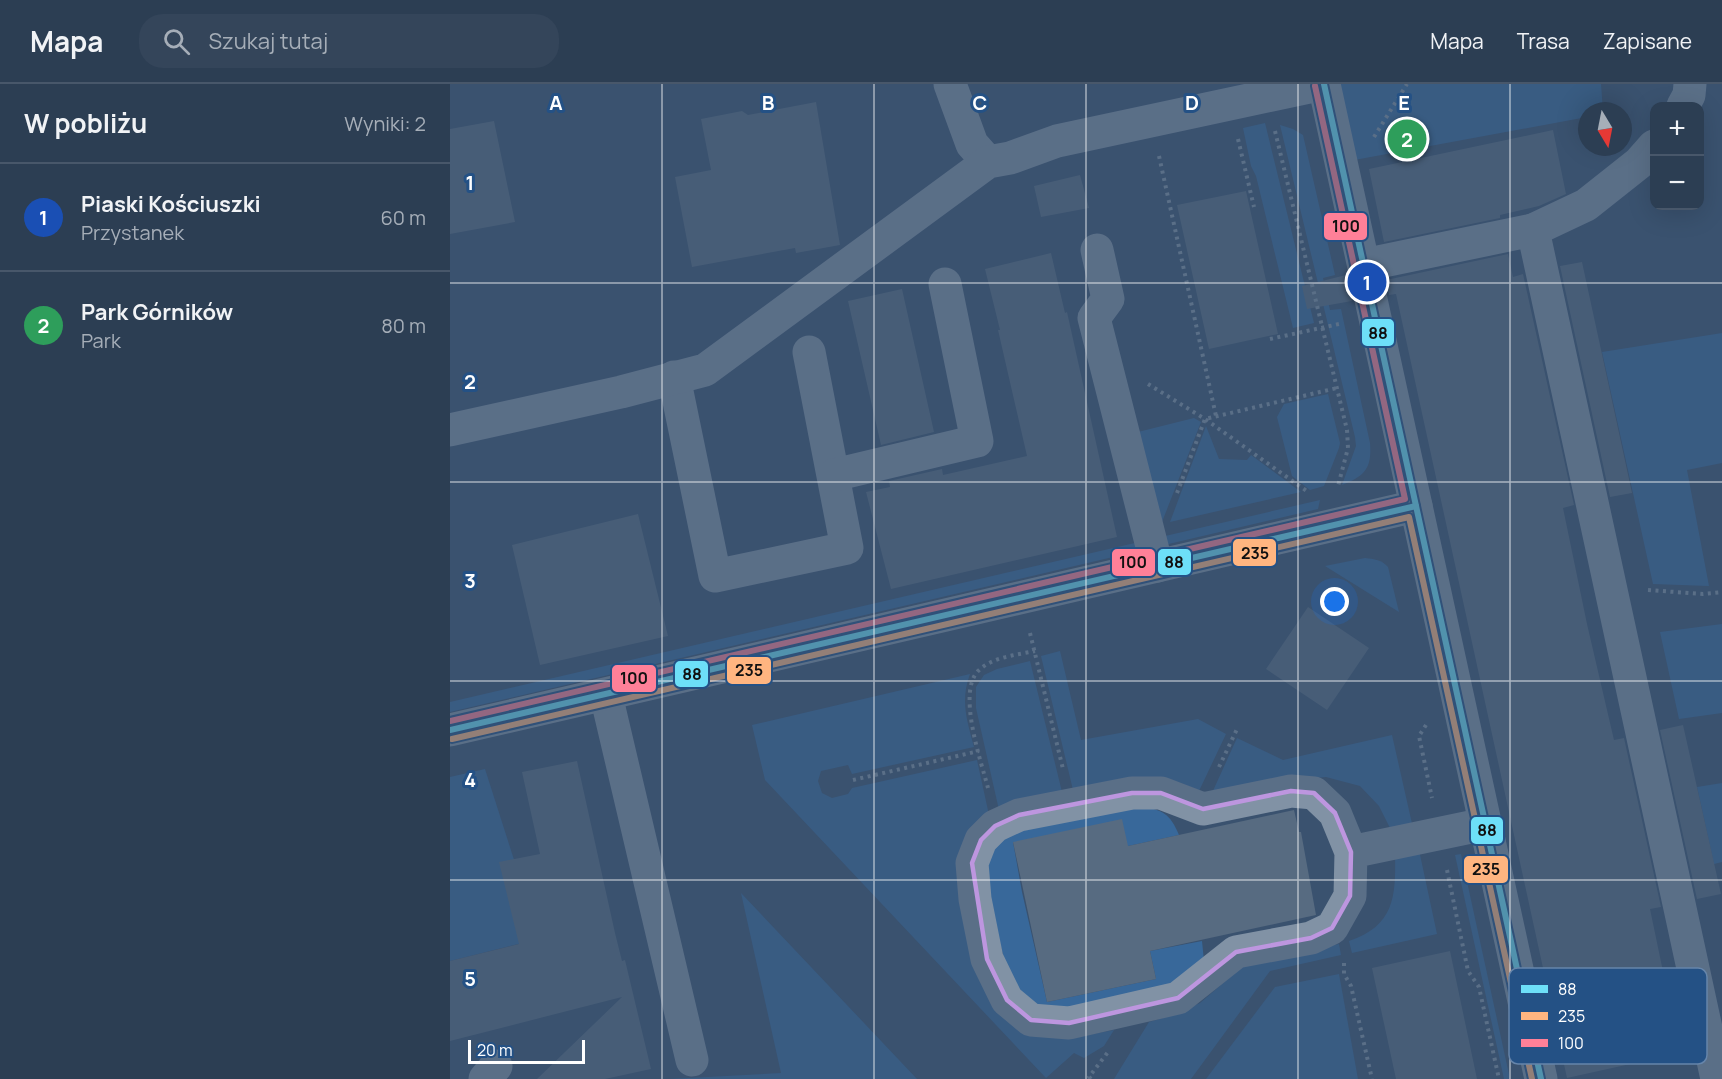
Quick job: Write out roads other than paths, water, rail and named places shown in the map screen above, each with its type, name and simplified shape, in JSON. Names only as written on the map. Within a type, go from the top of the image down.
[{"type":"street","points":[[950,84],[972,144],[988,162]]},
{"type":"street","points":[[450,430],[621,392],[705,370],[988,162],[1010,158],[1057,141],[1324,84],[1517,968]]},
{"type":"street","points":[[1685,102],[1690,84]]},
{"type":"street","points":[[1364,265],[1533,230],[1586,205],[1639,163],[1650,151]]},
{"type":"street","points":[[1533,230],[1693,968]]},
{"type":"street","points":[[1097,250],[1108,299],[1094,318],[1157,566]]},
{"type":"street","points":[[834,475],[977,441],[945,284]]},
{"type":"street","points":[[674,377],[715,576],[847,548],[809,352]]},
{"type":"street","points":[[450,730],[1416,506]]},
{"type":"street","points":[[606,694],[692,1060]]},
{"type":"street","points":[[1291,791],[1314,793],[1335,813],[1351,852],[1350,896],[1332,928],[1311,938],[1236,952],[1178,998],[1069,1023],[1030,1020],[1007,1000],[987,959],[975,899],[972,863],[981,840],[995,826],[1019,815],[1132,793],[1161,793],[1203,809],[1291,791]]},
{"type":"street","points":[[1351,852],[1485,824]]},
{"type":"street","points":[[1707,1033],[1717,1079]]},
{"type":"street","points":[[1538,1064],[1541,1079]]},
{"type":"place","name":"Park Górników","points":[[1407,139]]},
{"type":"place","name":"Piaski Kościuszki","points":[[1367,282]]}]
